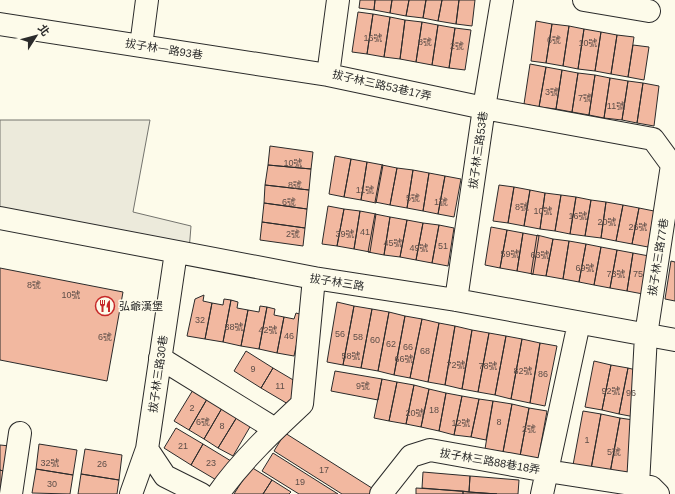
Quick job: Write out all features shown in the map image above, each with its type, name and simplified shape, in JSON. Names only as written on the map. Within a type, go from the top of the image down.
[{"type":"street","points":[[141,46],[144,0]]},
{"type":"street","name":"拔子林三路53巷17弄","points":[[338,0],[328,75],[484,108],[653,138]]},
{"type":"street","name":"拔子林三路53巷","points":[[456,300],[484,108],[502,0]]},
{"type":"street","points":[[584,0],[649,11]]},
{"type":"street","name":"拔子林一路93巷","points":[[0,24],[328,75]]},
{"type":"street","name":"拔子林三路77巷","points":[[638,486],[646,335],[672,165],[653,138]]},
{"type":"street","name":"拔子林三路","points":[[0,218],[314,278],[456,300],[675,340]]},
{"type":"street","name":"拔子林三路30巷","points":[[131,494],[147,449],[176,252]]},
{"type":"street","points":[[218,494],[232,475],[275,429],[302,404],[314,278]]},
{"type":"street","points":[[542,494],[579,323]]},
{"type":"street","points":[[160,358],[275,429]]},
{"type":"street","points":[[11,494],[20,433]]},
{"type":"street","points":[[147,449],[165,476],[201,494]]},
{"type":"street","name":"拔子林三路88巷18弄","points":[[381,494],[411,456],[430,450],[547,471],[651,487],[658,494]]},
{"type":"shaded area","points":[[0,120],[150,120],[133,212],[191,226],[189,251],[0,227]]},
{"type":"building","points":[[360,0],[375,0],[374,10],[359,8]]},
{"type":"building","points":[[375,0],[392,0],[390,13],[374,10]]},
{"type":"building","points":[[392,0],[409,0],[406,16],[390,13]]},
{"type":"building","points":[[409,0],[426,0],[423,18],[406,16]]},
{"type":"building","points":[[426,0],[442,0],[438,21],[423,18]]},
{"type":"building","points":[[442,0],[459,0],[456,24],[438,21]]},
{"type":"building","points":[[459,0],[475,0],[472,26],[456,24]]},
{"type":"building","points":[[358,12],[373,14],[367,54],[352,52]]},
{"type":"building","points":[[373,14],[390,17],[384,57],[367,54]]},
{"type":"building","points":[[390,17],[405,20],[400,59],[384,57]]},
{"type":"building","points":[[405,20],[422,22],[416,62],[400,59]]},
{"type":"building","points":[[536,21],[552,24],[546,63],[531,61]]},
{"type":"building","points":[[422,22],[438,25],[432,65],[416,62]]},
{"type":"building","points":[[552,24],[569,26],[563,66],[546,63]]},
{"type":"building","points":[[438,25],[455,28],[449,68],[432,65]]},
{"type":"building","points":[[569,26],[584,29],[578,69],[563,66]]},
{"type":"building","points":[[455,28],[471,30],[465,70],[449,68]]},
{"type":"building","points":[[584,29],[601,32],[595,71],[578,69]]},
{"type":"building","points":[[601,32],[617,35],[611,74],[595,71]]},
{"type":"building","points":[[617,35],[634,37],[628,77],[611,74]]},
{"type":"building","points":[[633,45],[649,47],[644,80],[628,77]]},
{"type":"building","points":[[530,64],[546,67],[539,107],[524,104]]},
{"type":"building","points":[[546,67],[562,70],[556,109],[539,107]]},
{"type":"building","points":[[562,70],[578,73],[572,112],[556,109]]},
{"type":"building","points":[[578,73],[595,75],[589,115],[572,112]]},
{"type":"building","points":[[595,75],[610,78],[604,118],[589,115]]},
{"type":"building","points":[[610,78],[628,81],[622,120],[604,118]]},
{"type":"building","points":[[628,81],[643,83],[637,123],[622,120]]},
{"type":"building","points":[[643,83],[659,86],[654,126],[637,123]]},
{"type":"building","points":[[270,146],[313,152],[311,169],[268,165]]},
{"type":"building","points":[[335,156],[351,159],[344,197],[329,194]]},
{"type":"building","points":[[351,159],[367,162],[361,200],[344,197]]},
{"type":"building","points":[[367,162],[383,165],[376,203],[361,200]]},
{"type":"building","points":[[268,165],[311,169],[309,190],[265,185]]},
{"type":"building","points":[[382,165],[397,168],[390,205],[375,202]]},
{"type":"building","points":[[397,168],[413,170],[407,208],[390,205]]},
{"type":"building","points":[[413,170],[429,173],[423,211],[407,208]]},
{"type":"building","points":[[429,173],[445,176],[438,214],[423,211]]},
{"type":"building","points":[[445,176],[461,179],[454,217],[438,214]]},
{"type":"building","points":[[265,185],[309,190],[307,209],[264,203]]},
{"type":"building","points":[[499,185],[514,187],[508,223],[493,221]]},
{"type":"building","points":[[514,187],[530,190],[524,226],[508,223]]},
{"type":"building","points":[[530,190],[545,193],[540,229],[524,226]]},
{"type":"building","points":[[545,193],[561,195],[555,231],[540,229]]},
{"type":"building","points":[[561,195],[576,197],[570,234],[555,231]]},
{"type":"building","points":[[576,197],[591,200],[585,236],[570,234]]},
{"type":"building","points":[[591,200],[606,202],[601,238],[585,236]]},
{"type":"building","points":[[606,202],[623,205],[616,241],[601,238]]},
{"type":"building","points":[[264,203],[307,209],[305,228],[262,222]]},
{"type":"building","points":[[623,205],[639,208],[632,244],[616,241]]},
{"type":"building","points":[[328,206],[344,209],[337,246],[322,244]]},
{"type":"building","points":[[639,208],[654,211],[648,247],[632,244]]},
{"type":"building","points":[[344,209],[360,211],[354,249],[337,246]]},
{"type":"building","points":[[360,211],[376,214],[370,252],[354,249]]},
{"type":"building","points":[[375,214],[390,217],[384,255],[368,252]]},
{"type":"building","points":[[390,217],[407,220],[400,257],[384,255]]},
{"type":"building","points":[[407,220],[423,223],[416,260],[400,257]]},
{"type":"building","points":[[262,222],[305,228],[303,246],[260,240]]},
{"type":"building","points":[[423,223],[439,225],[432,263],[416,260]]},
{"type":"building","points":[[439,225],[454,228],[448,266],[432,263]]},
{"type":"building","points":[[491,227],[507,230],[500,268],[485,265]]},
{"type":"building","points":[[507,230],[523,233],[517,271],[500,268]]},
{"type":"building","points":[[523,233],[539,236],[533,274],[517,271]]},
{"type":"building","points":[[537,235],[553,239],[546,276],[531,274]]},
{"type":"building","points":[[553,239],[569,241],[563,279],[546,276]]},
{"type":"building","points":[[569,241],[586,244],[579,282],[563,279]]},
{"type":"building","points":[[586,244],[601,247],[594,285],[579,282]]},
{"type":"building","points":[[601,247],[617,250],[610,288],[594,285]]},
{"type":"building","points":[[617,250],[633,253],[627,291],[610,288]]},
{"type":"building","points":[[633,253],[649,256],[643,294],[627,291]]},
{"type":"building","points":[[671,261],[675,262],[675,301],[665,299]]},
{"type":"building","points":[[0,268],[123,292],[107,381],[0,360]]},
{"type":"building","points":[[204,295],[203,301],[212,303],[205,339],[187,336],[195,299]]},
{"type":"building","points":[[224,299],[231,300],[223,342],[205,339],[212,303],[223,305]]},
{"type":"building","points":[[231,300],[238,302],[237,308],[248,310],[241,346],[223,342]]},
{"type":"building","points":[[337,302],[354,306],[343,365],[327,362]]},
{"type":"building","points":[[260,306],[267,307],[259,349],[241,346],[248,310],[259,312]]},
{"type":"building","points":[[354,306],[372,309],[361,368],[343,365]]},
{"type":"building","points":[[267,307],[275,309],[274,315],[284,317],[277,353],[259,349]]},
{"type":"building","points":[[372,309],[389,312],[378,371],[361,368]]},
{"type":"building","points":[[389,312],[405,316],[394,375],[378,371]]},
{"type":"building","points":[[296,313],[303,315],[294,356],[277,353],[284,317],[294,319]]},
{"type":"building","points":[[405,316],[422,319],[410,378],[394,375]]},
{"type":"building","points":[[422,319],[439,323],[428,382],[410,378]]},
{"type":"building","points":[[439,323],[455,326],[445,385],[428,382]]},
{"type":"building","points":[[455,326],[472,330],[462,389],[445,385]]},
{"type":"building","points":[[472,330],[489,333],[478,392],[462,389]]},
{"type":"building","points":[[489,333],[506,336],[495,395],[478,392]]},
{"type":"building","points":[[506,336],[522,339],[511,399],[495,395]]},
{"type":"building","points":[[522,339],[540,343],[530,403],[511,399]]},
{"type":"building","points":[[540,343],[557,346],[545,406],[530,403]]},
{"type":"building","points":[[246,351],[273,368],[261,388],[234,371]]},
{"type":"building","points":[[594,361],[611,365],[602,410],[585,407]]},
{"type":"building","points":[[611,365],[628,368],[619,414],[602,410]]},
{"type":"building","points":[[273,368],[300,384],[288,404],[261,388]]},
{"type":"building","points":[[628,368],[644,372],[635,417],[619,414]]},
{"type":"building","points":[[335,371],[382,379],[378,400],[331,391]]},
{"type":"building","points":[[382,379],[397,382],[389,421],[374,418]]},
{"type":"building","points":[[397,382],[414,385],[406,424],[389,421]]},
{"type":"building","points":[[196,385],[210,394],[189,430],[174,421]]},
{"type":"building","points":[[414,385],[429,389],[421,427],[406,424]]},
{"type":"building","points":[[429,389],[446,393],[439,431],[421,427]]},
{"type":"building","points":[[446,393],[462,396],[454,435],[439,431]]},
{"type":"building","points":[[210,394],[225,403],[204,439],[189,430]]},
{"type":"building","points":[[462,396],[479,399],[471,437],[454,435]]},
{"type":"building","points":[[479,399],[493,401],[486,440],[471,437]]},
{"type":"building","points":[[493,401],[512,404],[503,452],[485,449]]},
{"type":"building","points":[[225,403],[240,412],[218,448],[204,439]]},
{"type":"building","points":[[512,404],[529,408],[520,456],[503,452]]},
{"type":"building","points":[[529,408],[547,411],[538,460],[520,456]]},
{"type":"building","points":[[583,411],[601,414],[591,469],[573,465]]},
{"type":"building","points":[[240,412],[254,420],[233,456],[218,448]]},
{"type":"building","points":[[601,414],[620,418],[610,473],[591,469]]},
{"type":"building","points":[[620,418],[640,421],[630,477],[610,473]]},
{"type":"building","points":[[176,428],[203,444],[191,465],[164,448]]},
{"type":"building","points":[[285,433],[375,490],[372,494],[342,494],[274,451]]},
{"type":"building","points":[[39,444],[77,450],[73,475],[36,469]]},
{"type":"building","points":[[203,444],[231,461],[218,481],[191,465]]},
{"type":"building","points":[[0,445],[10,446],[6,472],[0,470]]},
{"type":"building","points":[[85,449],[122,455],[119,480],[81,474]]},
{"type":"building","points":[[273,453],[338,494],[299,494],[262,471]]},
{"type":"building","points":[[251,467],[272,480],[263,494],[234,494]]},
{"type":"building","points":[[36,469],[73,475],[70,494],[32,493]]},
{"type":"building","points":[[0,470],[6,472],[3,494],[0,494]]},
{"type":"building","points":[[423,472],[470,476],[469,492],[422,488]]},
{"type":"building","points":[[81,474],[119,480],[117,494],[78,494]]},
{"type":"building","points":[[470,476],[519,480],[518,494],[469,492]]},
{"type":"building","points":[[272,480],[291,492],[289,494],[263,494]]},
{"type":"building","points":[[416,488],[463,491],[463,494],[416,494]]},
{"type":"building","points":[[463,491],[469,492],[497,494],[463,494]]},
{"type":"place","name":"弘爺漢堡","points":[[105,306]]}]
